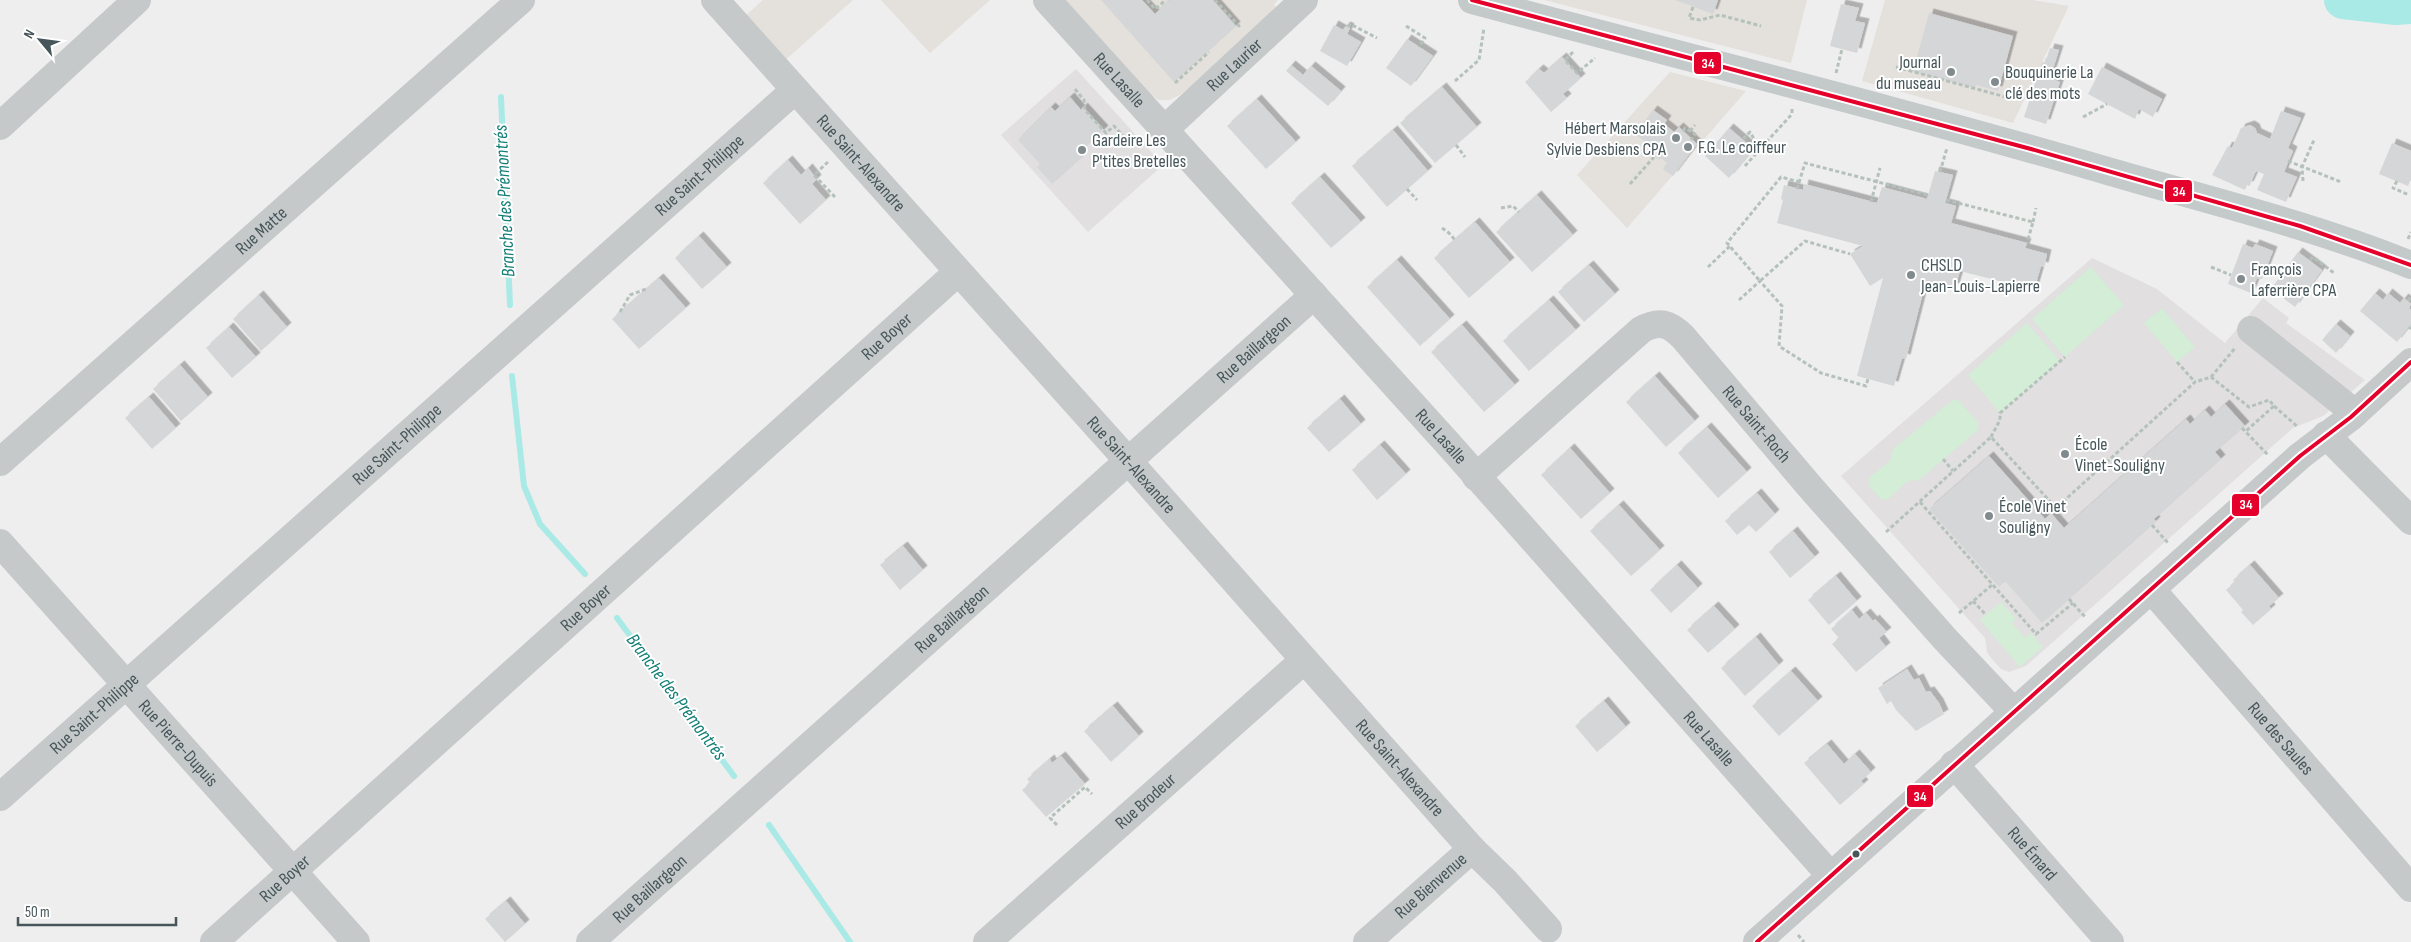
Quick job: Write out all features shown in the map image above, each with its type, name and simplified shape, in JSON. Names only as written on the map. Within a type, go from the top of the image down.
[{"type":"main road","points":[[1479,10],[1862,102],[2235,207],[2411,264]]},
{"type":"street","points":[[0,126],[137,0]]},
{"type":"street","name":"Rue Matte","points":[[0,462],[522,0]]},
{"type":"street","name":"Rue Saint-Alexandre","points":[[714,0],[1472,849],[1505,881],[1548,929]]},
{"type":"street","name":"Rue Lasalle","points":[[1048,0],[1314,295],[1830,875]]},
{"type":"street","name":"Rue Laurier","points":[[1164,130],[1304,0]]},
{"type":"street","name":"Rue Saint-Philippe","points":[[0,797],[795,90]]},
{"type":"street","name":"Rue Boyer","points":[[214,942],[958,272]]},
{"type":"street","name":"Rue Baillargeon","points":[[590,942],[1314,295]]},
{"type":"street","name":"Rue Saint-Roch","points":[[1476,477],[1641,330],[1657,323],[1665,323],[1674,328],[1683,337],[1811,488],[1946,640],[2013,711]]},
{"type":"street","points":[[2242,340],[2355,413]]},
{"type":"street","points":[[1768,939],[1830,875],[2300,456],[2313,433],[2355,413],[2411,362]]},
{"type":"street","points":[[2313,433],[2411,521]]},
{"type":"street","name":"Rue Pierre-Dupuis","points":[[0,543],[356,942]]},
{"type":"street","name":"Rue des Saules","points":[[2151,589],[2411,888]]},
{"type":"street","name":"Rue Brodeur","points":[[987,942],[1304,660]]},
{"type":"street","name":"Rue Émard","points":[[1954,764],[2110,942]]},
{"type":"street","name":"Rue Bienvenue","points":[[1367,942],[1472,849]]},
{"type":"path","points":[[1148,3],[1156,11],[1166,0]]},
{"type":"path","points":[[1215,0],[1239,26],[1232,32]]},
{"type":"path","points":[[1693,7],[1689,18],[1700,20],[1720,16],[1761,26]]},
{"type":"path","points":[[1455,81],[1479,60],[1482,50],[1479,10]]},
{"type":"path","points":[[1348,27],[1350,24],[1377,38]]},
{"type":"path","points":[[1406,26],[1425,38],[1419,47]]},
{"type":"path","points":[[1175,83],[1213,49]]},
{"type":"path","points":[[1835,78],[1842,49]]},
{"type":"path","points":[[1565,60],[1577,73],[1596,56]]},
{"type":"path","points":[[1896,68],[1994,91],[2006,97]]},
{"type":"path","points":[[1074,89],[1084,100],[1085,110],[1106,133],[1114,126],[1134,148]]},
{"type":"path","points":[[1744,166],[1792,114],[1791,100]]},
{"type":"path","points":[[2083,117],[2107,104]]},
{"type":"path","points":[[1690,131],[1695,125]]},
{"type":"path","points":[[1683,131],[1686,128],[1695,134],[1691,140]]},
{"type":"path","points":[[1743,139],[1750,132],[1760,148]]},
{"type":"path","points":[[2302,181],[2302,167],[2314,140]]},
{"type":"path","points":[[1940,172],[1948,143]]},
{"type":"path","points":[[1456,145],[1465,156]]},
{"type":"path","points":[[1630,184],[1654,156]]},
{"type":"path","points":[[2288,161],[2341,182]]},
{"type":"path","points":[[1798,189],[1804,163],[1928,195]]},
{"type":"path","points":[[1871,202],[1880,168]]},
{"type":"path","points":[[814,175],[835,197]]},
{"type":"path","points":[[1800,182],[1781,177],[1727,243],[1782,306],[1779,346],[1821,373],[1866,386],[1868,379]]},
{"type":"path","points":[[2397,181],[2393,188],[2409,195]]},
{"type":"path","points":[[1407,189],[1417,200]]},
{"type":"path","points":[[1946,200],[2033,222]]},
{"type":"path","points":[[1501,208],[1513,206],[1519,212]]},
{"type":"path","points":[[2027,243],[2036,208]]},
{"type":"path","points":[[1442,228],[1455,240]]},
{"type":"path","points":[[1739,300],[1805,240],[1850,254]]},
{"type":"path","points":[[1708,267],[1730,246]]},
{"type":"path","points":[[2310,260],[2313,257],[2334,273]]},
{"type":"path","points":[[2211,267],[2231,275]]},
{"type":"path","points":[[620,312],[630,295],[646,289]]},
{"type":"path","points":[[2408,301],[2411,296]]},
{"type":"path","points":[[1992,437],[2056,508],[2195,382],[2211,377],[2242,340]]},
{"type":"path","points":[[1886,532],[1992,437],[2000,420],[2000,413],[2065,357]]},
{"type":"path","points":[[2177,362],[2195,382]]},
{"type":"path","points":[[2211,377],[2249,407],[2269,400],[2274,406],[2313,433]]},
{"type":"path","points":[[2246,432],[2274,406]]},
{"type":"path","points":[[2242,428],[2268,455]]},
{"type":"path","points":[[1943,459],[1954,472]]},
{"type":"path","points":[[1920,502],[2036,634],[2073,603]]},
{"type":"path","points":[[2152,525],[2168,544]]},
{"type":"path","points":[[1959,613],[1992,585]]},
{"type":"path","points":[[2069,599],[2085,618]]},
{"type":"path","points":[[1973,601],[1986,615]]},
{"type":"path","points":[[1057,825],[1050,818],[1068,801],[1085,787],[1092,794]]},
{"type":"shaded area","points":[[763,0],[853,0],[783,62],[743,18]]},
{"type":"shaded area","points":[[881,0],[990,0],[930,53]]},
{"type":"shaded area","points":[[1064,0],[1278,0],[1274,5],[1278,9],[1180,95],[1169,100],[1159,100],[1150,94]]},
{"type":"shaded area","points":[[1544,0],[1807,0],[1791,63]]},
{"type":"shaded area","points":[[1885,0],[2033,0],[2069,6],[2013,123],[1862,81]]},
{"type":"shaded area","name":"Gardeire Les P'tites Bretelles","points":[[1076,69],[1163,165],[1088,232],[1001,135]]},
{"type":"shaded area","points":[[1670,72],[1746,91],[1627,228],[1577,175]]},
{"type":"shaded area","name":"École Vinet-Souligny","points":[[2092,258],[2157,289],[2225,343],[2263,298],[2289,318],[2286,323],[2365,380],[2323,416],[2293,428],[2026,666],[2009,672],[2001,669],[1991,658],[1987,652],[1985,638],[1841,476]]},
{"type":"green space","points":[[2091,267],[2124,305],[2065,357],[2032,319]]},
{"type":"green space","points":[[2162,308],[2195,347],[2177,362],[2144,323]]},
{"type":"green space","points":[[2027,323],[2060,361],[2000,413],[1968,375]]},
{"type":"green space","points":[[1954,399],[1959,401],[1978,422],[1978,430],[1919,480],[1908,481],[1887,500],[1881,499],[1869,486],[1869,478],[1890,461],[1893,449]]},
{"type":"green space","points":[[2001,602],[2016,619],[2012,623],[2025,638],[2031,633],[2043,647],[2020,667],[1980,620]]},
{"type":"building","points":[[1101,0],[1142,0],[1155,14],[1170,0],[1213,0],[1236,26],[1174,82]]},
{"type":"building","points":[[1675,0],[1718,0],[1713,14]]},
{"type":"building","points":[[1841,4],[1859,8],[1855,21],[1865,23],[1857,53],[1830,46]]},
{"type":"building","points":[[1929,13],[2013,36],[1998,91],[1976,85],[1975,88],[1913,72]]},
{"type":"building","points":[[1334,25],[1343,30],[1346,26],[1350,28],[1347,34],[1361,42],[1347,66],[1320,51]]},
{"type":"building","points":[[1407,39],[1433,56],[1411,86],[1386,68]]},
{"type":"building","points":[[2050,48],[2059,50],[2050,78],[2060,82],[2046,124],[2024,117],[2042,62],[2045,63]]},
{"type":"building","points":[[1562,57],[1581,78],[1563,94],[1567,98],[1551,112],[1525,82],[1539,69],[1544,73]]},
{"type":"building","points":[[1291,65],[1303,75],[1311,66],[1341,91],[1328,106],[1286,71]]},
{"type":"building","points":[[2102,67],[2162,99],[2153,117],[2139,109],[2135,119],[2088,94]]},
{"type":"building","points":[[1442,87],[1477,127],[1435,163],[1400,123]]},
{"type":"building","points":[[1070,97],[1081,110],[1083,107],[1104,130],[1078,153],[1082,157],[1052,184],[1037,167],[1040,164],[1018,140],[1051,107],[1055,111]]},
{"type":"building","points":[[1257,99],[1296,142],[1266,169],[1227,126]]},
{"type":"building","points":[[1653,110],[1667,120],[1664,124],[1674,132],[1679,127],[1697,144],[1673,176],[1663,169],[1667,163],[1648,152],[1652,147],[1635,134]]},
{"type":"building","points":[[2281,111],[2301,118],[2288,148],[2293,151],[2284,172],[2297,177],[2286,202],[2257,190],[2264,174],[2256,171],[2245,190],[2212,175],[2228,146],[2232,148],[2241,128],[2250,125],[2255,128],[2257,133],[2270,139]]},
{"type":"building","points":[[1729,128],[1750,146],[1746,150],[1750,153],[1729,178],[1705,156]]},
{"type":"building","points":[[1393,130],[1428,171],[1387,207],[1352,166]]},
{"type":"building","points":[[2392,143],[2411,151],[2411,179],[2408,186],[2379,174]]},
{"type":"building","points":[[788,160],[801,175],[808,168],[817,179],[812,184],[826,200],[800,224],[763,183]]},
{"type":"building","name":"CHSLD Jean-Louis-Lapierre","points":[[1935,171],[1953,175],[1945,203],[1956,206],[1951,223],[2027,243],[2025,248],[2047,254],[2044,267],[2041,266],[2034,290],[1960,271],[1955,288],[1926,281],[1906,359],[1902,358],[1894,386],[1857,376],[1883,278],[1870,286],[1850,254],[1863,246],[1777,223],[1783,200],[1781,199],[1784,185],[1803,190],[1804,184],[1877,203],[1882,187],[1927,199]]},
{"type":"building","points":[[1320,177],[1361,222],[1331,248],[1291,203]]},
{"type":"building","points":[[1537,195],[1573,235],[1532,272],[1496,232]]},
{"type":"building","points":[[1475,222],[1510,262],[1469,298],[1434,258]]},
{"type":"building","points":[[699,236],[727,267],[702,289],[675,258]]},
{"type":"building","points":[[2243,244],[2253,248],[2255,244],[2273,251],[2262,279],[2257,278],[2251,293],[2228,284]]},
{"type":"building","points":[[2298,252],[2322,270],[2295,307],[2271,289]]},
{"type":"building","points":[[1397,260],[1450,319],[1420,346],[1367,287]]},
{"type":"building","points":[[1589,265],[1615,294],[1584,322],[1558,292]]},
{"type":"building","points":[[659,278],[686,308],[639,349],[612,319]]},
{"type":"building","points":[[2375,293],[2383,300],[2388,293],[2400,303],[2404,298],[2411,304],[2409,308],[2411,310],[2411,324],[2397,342],[2360,311]]},
{"type":"building","points":[[259,295],[287,327],[261,351],[233,319]]},
{"type":"building","points":[[1549,300],[1576,330],[1529,371],[1503,341]]},
{"type":"building","points":[[2336,324],[2350,336],[2336,353],[2322,340]]},
{"type":"building","points":[[1462,325],[1515,385],[1484,412],[1431,352]]},
{"type":"building","points":[[229,327],[256,357],[232,378],[206,348]]},
{"type":"building","points":[[180,365],[208,397],[181,421],[153,389]]},
{"type":"building","points":[[1655,376],[1695,421],[1666,447],[1626,402]]},
{"type":"building","points":[[149,397],[176,428],[152,449],[125,418]]},
{"type":"building","points":[[1340,399],[1361,424],[1329,452],[1307,428]]},
{"type":"building","name":"École Vinet Souligny","points":[[2225,404],[2245,426],[2215,452],[2221,459],[2154,519],[2156,521],[2152,525],[2042,623],[2005,581],[1999,587],[1929,509],[1989,456],[2045,519],[2051,513],[2064,528],[2186,419],[2190,424],[2205,410],[2211,417]]},
{"type":"building","points":[[1707,427],[1747,472],[1718,498],[1678,453]]},
{"type":"building","points":[[1380,445],[1406,474],[1377,500],[1352,470]]},
{"type":"building","points":[[1570,448],[1610,493],[1581,519],[1541,475]]},
{"type":"building","points":[[1757,493],[1775,514],[1756,532],[1749,525],[1737,535],[1725,521]]},
{"type":"building","points":[[1619,505],[1660,550],[1631,576],[1590,531]]},
{"type":"building","points":[[1793,531],[1815,557],[1790,578],[1769,552]]},
{"type":"building","points":[[903,546],[923,570],[900,590],[880,565]]},
{"type":"building","points":[[1677,565],[1698,588],[1671,613],[1650,590]]},
{"type":"building","points":[[2250,565],[2279,598],[2269,606],[2271,609],[2253,625],[2241,612],[2243,610],[2226,590],[2235,582],[2233,580]]},
{"type":"building","points":[[1836,576],[1857,601],[1829,625],[1808,600]]},
{"type":"building","points":[[1714,606],[1735,629],[1708,653],[1687,630]]},
{"type":"building","points":[[1852,610],[1859,619],[1866,613],[1873,621],[1875,619],[1887,632],[1879,638],[1886,647],[1856,672],[1832,644],[1839,638],[1831,629]]},
{"type":"building","points":[[1756,637],[1779,665],[1745,696],[1721,668]]},
{"type":"building","points":[[1907,669],[1914,680],[1919,678],[1926,692],[1930,691],[1944,714],[1916,731],[1896,710],[1891,701],[1887,704],[1878,688]]},
{"type":"building","points":[[1791,671],[1818,701],[1779,736],[1752,706]]},
{"type":"building","points":[[1604,701],[1626,727],[1597,752],[1575,726]]},
{"type":"building","points":[[1113,706],[1139,736],[1111,762],[1084,731]]},
{"type":"building","points":[[1827,744],[1844,764],[1855,754],[1871,772],[1861,781],[1864,784],[1840,805],[1804,763]]},
{"type":"building","points":[[1061,756],[1085,784],[1046,817],[1022,790],[1030,783],[1027,779],[1050,759],[1052,763]]},
{"type":"building","points":[[506,901],[525,924],[505,942],[485,919]]},
{"type":"waterway","points":[[2343,0],[2396,6],[2411,5]]},
{"type":"waterway","name":"Branche des Prémontrés","points":[[501,97],[510,305]]},
{"type":"waterway","name":"Branche des Prémontrés","points":[[512,376],[524,486],[540,524],[585,574]]},
{"type":"waterway","name":"Branche des Prémontrés","points":[[617,618],[734,776]]},
{"type":"waterway","name":"Branche des Prémontrés","points":[[769,825],[850,942]]},
{"type":"transit line","name":"34","points":[[1472,0],[2031,149],[2300,226],[2411,265]]},
{"type":"transit line","name":"34","points":[[1757,942],[2300,456],[2351,417],[2411,362]]},
{"type":"place","name":"Journal du museau","points":[[1951,72]]},
{"type":"place","name":"Bouquinerie La clé des mots","points":[[1995,82]]},
{"type":"place","name":"Hébert Marsolais Sylvie Desbiens CPA","points":[[1676,138]]},
{"type":"place","name":"F.G. Le coiffeur","points":[[1688,147]]},
{"type":"place","name":"Gardeire Les P'tites Bretelles","points":[[1082,150]]},
{"type":"place","name":"CHSLD Jean-Louis-Lapierre","points":[[1911,275]]},
{"type":"place","name":"François Laferrière CPA","points":[[2241,279]]},
{"type":"place","name":"École Vinet-Souligny","points":[[2065,454]]},
{"type":"place","name":"École Vinet Souligny","points":[[1989,516]]}]
